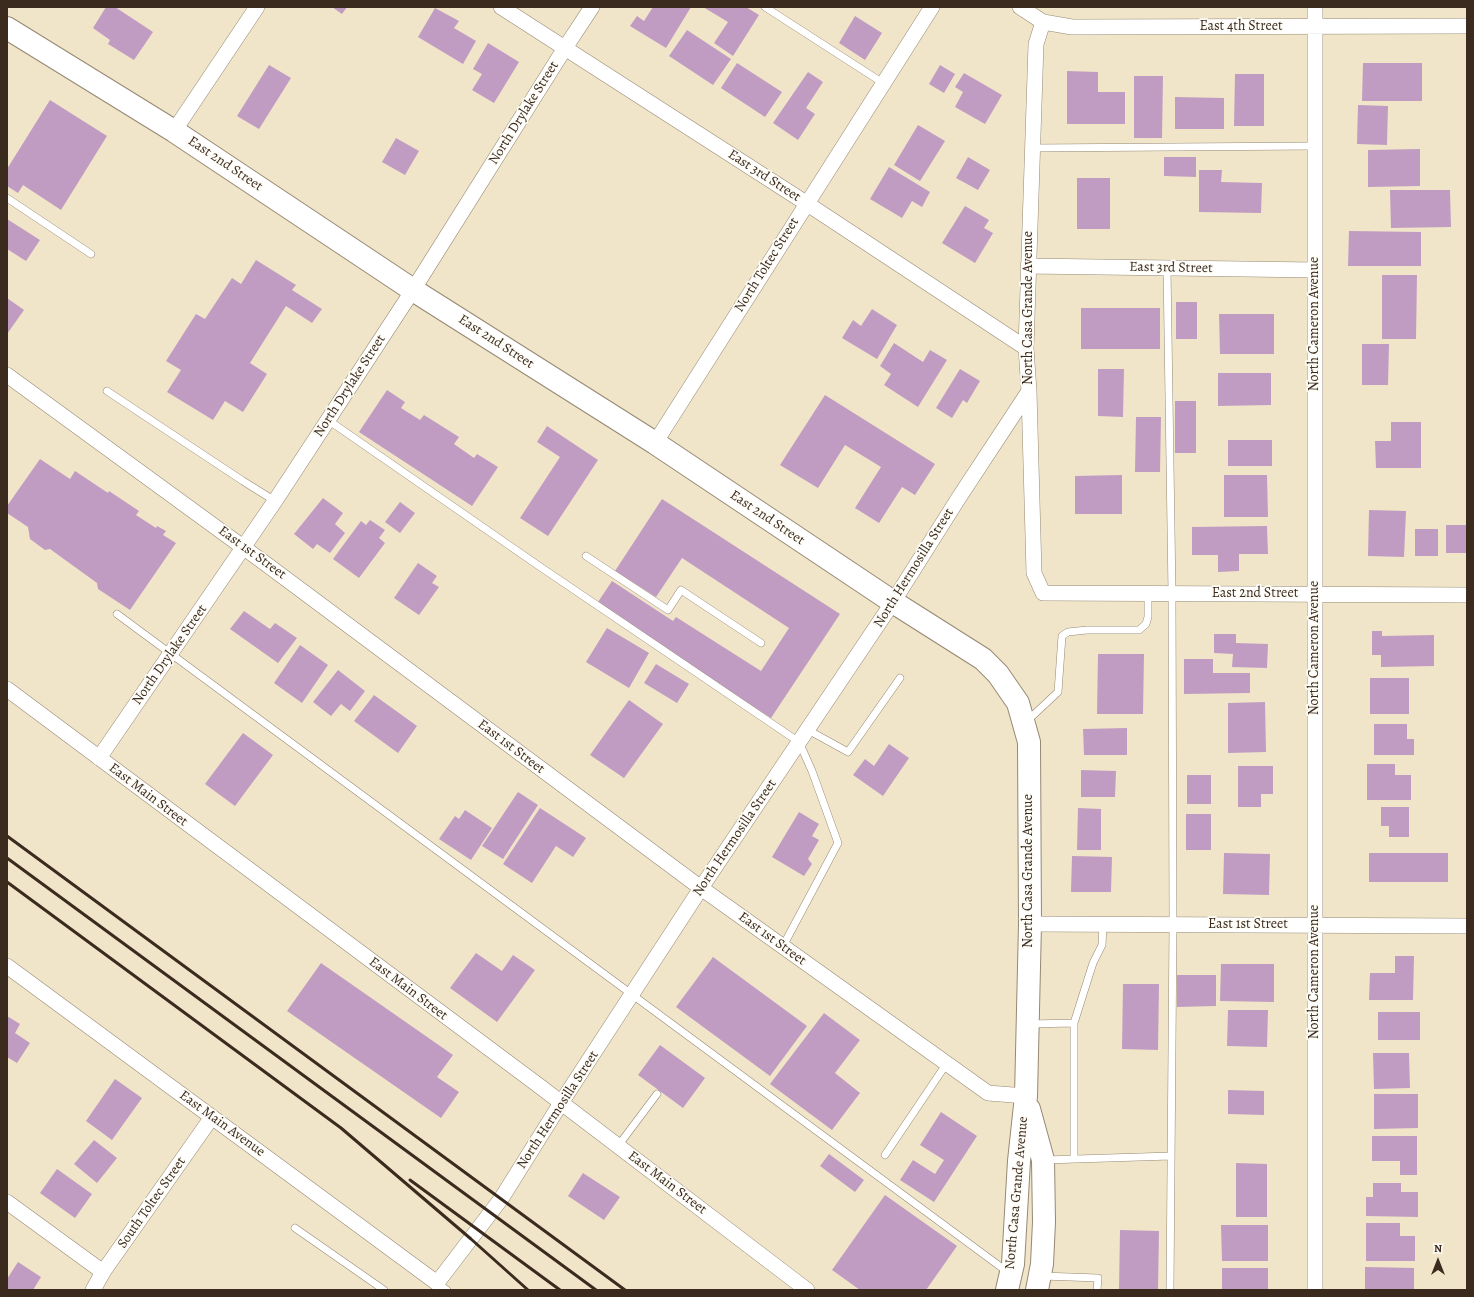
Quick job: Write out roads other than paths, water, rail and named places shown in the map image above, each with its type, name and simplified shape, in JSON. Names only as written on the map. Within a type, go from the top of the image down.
[{"type":"main road","name":"East 2nd Street","points":[[7,28],[174,131],[413,290],[655,444],[893,602],[983,659]]},
{"type":"main road","name":"North Casa Grande Avenue","points":[[983,659],[998,674],[1018,703],[1029,742],[1030,924],[1026,1096],[1019,1161],[1013,1264],[1008,1282]]},
{"type":"main road","name":"North Casa Grande Avenue","points":[[1026,1096],[1043,1160],[1044,1222],[1042,1264],[1038,1283]]},
{"type":"street","points":[[174,131],[258,7]]},
{"type":"street","name":"East 3rd Street","points":[[501,7],[806,203],[1026,348]]},
{"type":"street","name":"North Drylake Street","points":[[98,758],[275,501],[413,290],[564,48],[592,7]]},
{"type":"street","name":"North Toltec Street","points":[[655,444],[806,203],[932,7]]},
{"type":"street","name":"East 4th Street","points":[[1020,7],[1043,22],[1072,27],[1467,26]]},
{"type":"street","name":"North Cameron Avenue","points":[[1315,7],[1316,1290]]},
{"type":"street","name":"North Casa Grande Avenue","points":[[1043,22],[1036,44],[1026,348],[1029,391],[1034,573],[1043,593]]},
{"type":"street","name":"East 3rd Street","points":[[1028,266],[1315,270]]},
{"type":"street","name":"East 1st Street","points":[[7,375],[244,547],[701,888],[988,1093],[1026,1096]]},
{"type":"street","name":"North Hermosilla Street","points":[[442,1286],[501,1199],[561,1103],[701,888],[893,602],[958,498],[1029,391]]},
{"type":"street","name":"East 2nd Street","points":[[1043,593],[1467,595]]},
{"type":"street","name":"East Main Street","points":[[7,689],[561,1103],[806,1290]]},
{"type":"street","name":"East 1st Street","points":[[1030,924],[1467,926]]},
{"type":"street","name":"East Main Avenue","points":[[7,966],[442,1286]]},
{"type":"street","name":"South Toltec Street","points":[[93,1290],[103,1272],[212,1117]]},
{"type":"street","points":[[7,1202],[103,1272]]},
{"type":"lane","points":[[765,7],[884,83]]},
{"type":"lane","points":[[1032,148],[1315,146]]},
{"type":"lane","points":[[7,198],[91,254]]},
{"type":"lane","points":[[1167,268],[1172,593],[1173,925],[1170,1290]]},
{"type":"lane","points":[[107,391],[275,501]]},
{"type":"lane","points":[[328,420],[538,566],[799,742],[812,771],[838,843],[783,946]]},
{"type":"lane","points":[[586,556],[668,610],[681,590],[761,643]]},
{"type":"lane","points":[[1024,724],[1058,692],[1062,636],[1068,632],[1087,630],[1139,630],[1146,624],[1148,616],[1148,593]]},
{"type":"lane","points":[[117,614],[632,994],[1008,1282]]},
{"type":"lane","points":[[808,730],[848,752],[900,678]]},
{"type":"lane","points":[[1074,1159],[1074,1023],[1093,963],[1102,945],[1103,925]]},
{"type":"lane","points":[[1027,1024],[1074,1023]]},
{"type":"lane","points":[[884,1155],[947,1063]]},
{"type":"lane","points":[[618,1146],[657,1094]]},
{"type":"lane","points":[[1043,1160],[1171,1156]]},
{"type":"lane","points":[[295,1228],[384,1290]]},
{"type":"lane","points":[[1038,1283],[1098,1278],[1098,1290]]},
{"type":"railway","points":[[7,836],[625,1290]]},
{"type":"railway","points":[[7,858],[596,1290]]},
{"type":"railway","points":[[7,882],[341,1128],[471,1239],[528,1290]]},
{"type":"railway","points":[[410,1180],[560,1290]]}]
